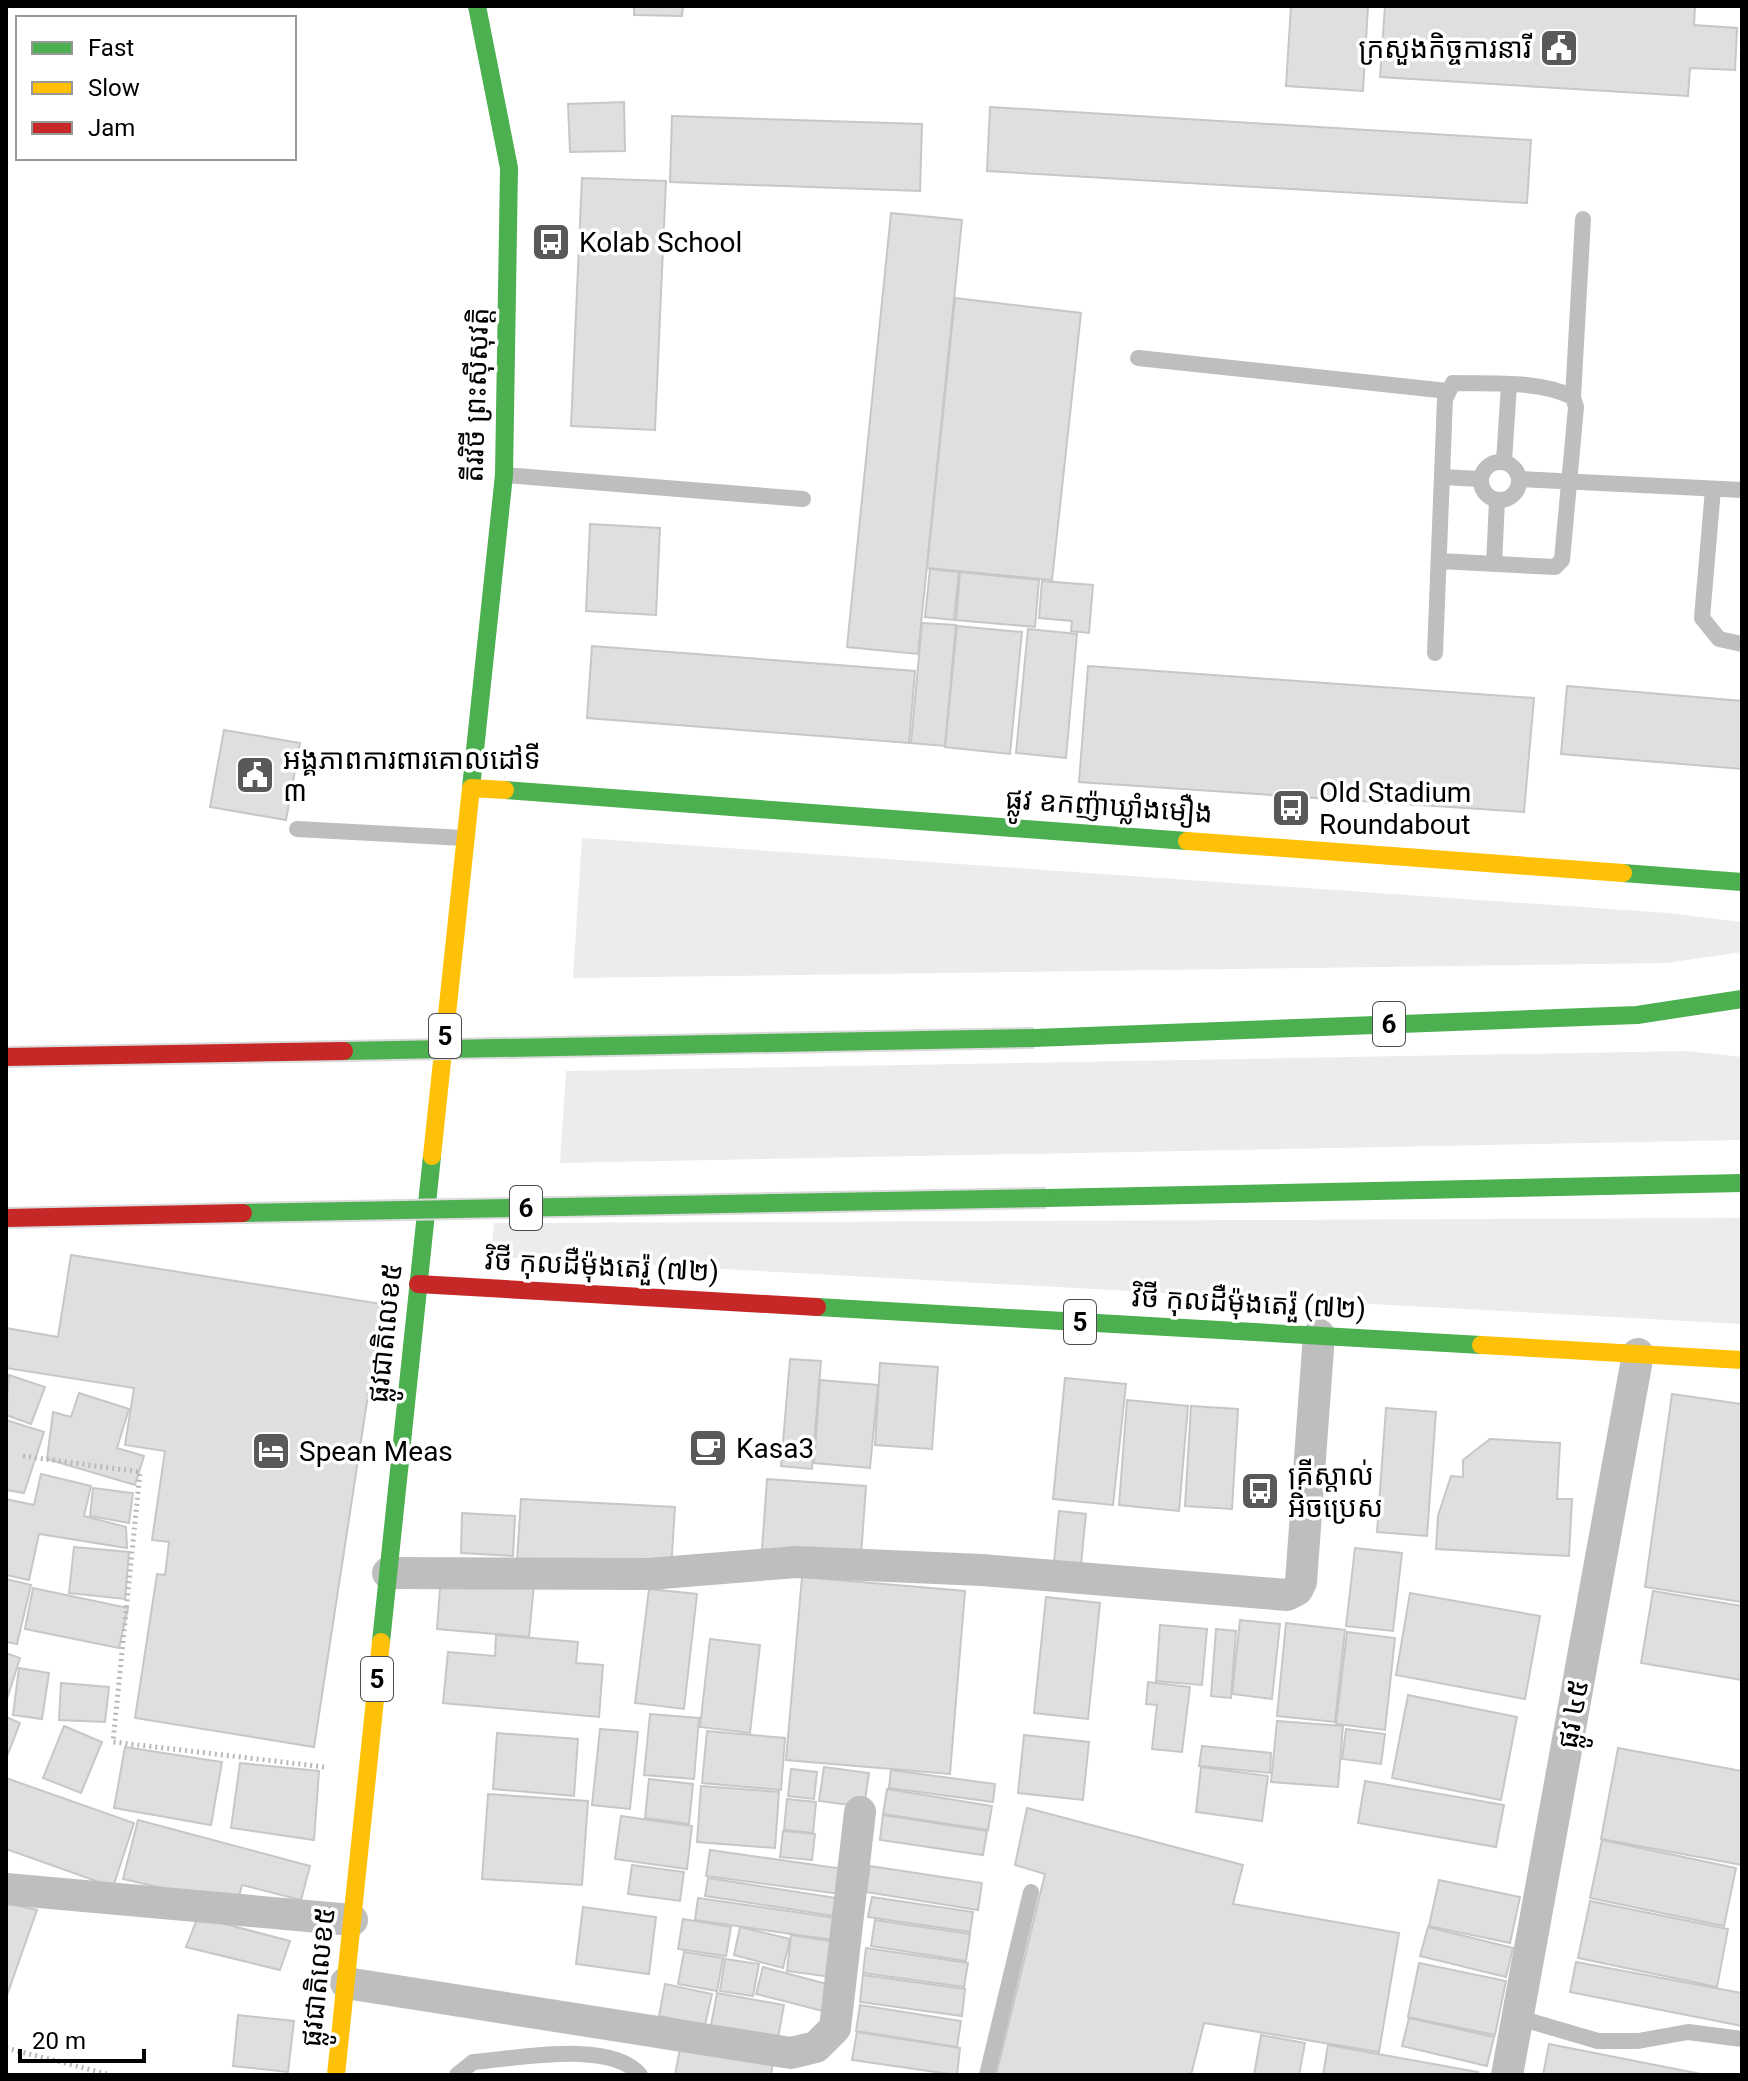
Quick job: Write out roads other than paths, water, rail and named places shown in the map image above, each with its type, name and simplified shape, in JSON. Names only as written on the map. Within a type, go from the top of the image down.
[{"type":"main road","name":"តីរវិថី ព្រះស៊ីសុវត្តិ","points":[[471,788],[504,475],[509,168],[477,6]]},
{"type":"main road","name":"ផ្លូវជាតិលេខ៥","points":[[336,2075],[471,788]]},
{"type":"main road","name":"ផ្លូវ ឧកញ៉ាឃ្លាំងមឿង","points":[[471,788],[1742,882]]},
{"type":"main road","name":"6","points":[[6,1057],[1034,1038],[1637,1015],[1742,999]]},
{"type":"main road","name":"6","points":[[6,1218],[1742,1183]]},
{"type":"main road","name":"វិថី កុលដឺម៉ុងតេរ៉ួ (៧២)","points":[[418,1284],[1742,1360]]},
{"type":"street","points":[[388,1573],[649,1574],[796,1562],[982,1570],[1287,1595],[1297,1590],[1301,1582],[1319,1335]]},
{"type":"street","name":"ផ្លូវ ៤៥","points":[[1507,2075],[1638,1354]]},
{"type":"street","points":[[346,1983],[791,2053],[816,2047],[835,2028],[860,1812]]},
{"type":"street","points":[[6,1889],[352,1920]]},
{"type":"lane","points":[[1439,561],[1555,567],[1562,560],[1576,407],[1573,397],[1583,219]]},
{"type":"lane","points":[[1138,358],[1448,391]]},
{"type":"lane","points":[[1435,653],[1448,391],[1453,383],[1509,385],[1562,391],[1573,397]]},
{"type":"lane","points":[[1504,461],[1509,385]]},
{"type":"lane","points":[[1504,461],[1516,468],[1521,479],[1513,497],[1497,501],[1485,493],[1480,479],[1488,465],[1504,461]]},
{"type":"lane","points":[[504,475],[803,499]]},
{"type":"lane","points":[[1443,477],[1480,479]]},
{"type":"lane","points":[[1521,479],[1742,490]]},
{"type":"lane","points":[[1713,489],[1702,618],[1719,639],[1742,644]]},
{"type":"lane","points":[[1494,564],[1497,501]]},
{"type":"lane","points":[[297,829],[466,838]]},
{"type":"lane","points":[[987,2075],[1031,1892]]},
{"type":"lane","points":[[1519,2018],[1598,2041],[1638,2041],[1688,2032],[1742,2039]]},
{"type":"lane","points":[[457,2075],[473,2062],[592,2053],[631,2064],[640,2075]]},
{"type":"place","name":"ក្រសួងកិច្ចការនារី","points":[[1559,48]]},
{"type":"place","name":"Kolab School","points":[[551,242]]},
{"type":"place","name":"អង្គភាពការពារគោលដៅទី ៣","points":[[255,775]]},
{"type":"place","name":"Old Stadium Roundabout","points":[[1291,808]]},
{"type":"place","name":"Kasa3","points":[[708,1448]]},
{"type":"place","name":"Spean Meas","points":[[271,1451]]},
{"type":"place","name":"គ្រីស្តាល់ អិចប្រេស","points":[[1260,1491]]}]
